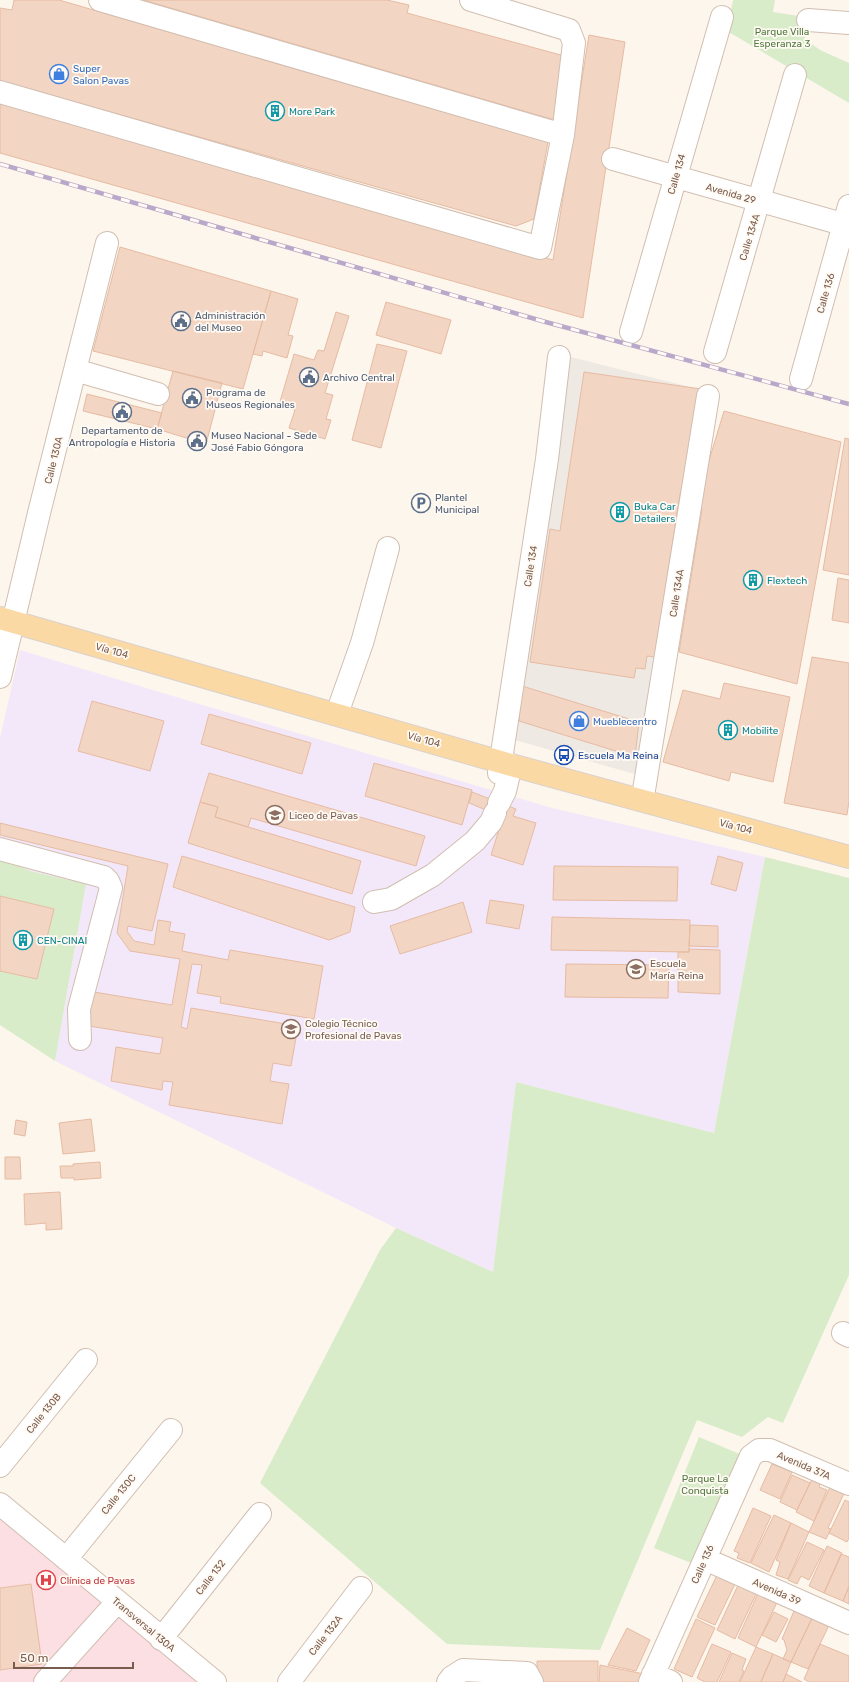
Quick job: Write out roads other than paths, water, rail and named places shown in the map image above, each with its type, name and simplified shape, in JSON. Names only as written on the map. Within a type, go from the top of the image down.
[{"type":"main road","name":"Vía 104","points":[[6,620],[335,714],[503,766],[849,857]]},
{"type":"street","points":[[0,92],[540,248],[563,135],[574,43],[570,30],[471,0]]},
{"type":"street","points":[[113,2],[563,135]]},
{"type":"street","name":"Calle 134","points":[[631,332],[722,17]]},
{"type":"street","points":[[808,20],[849,23]]},
{"type":"street","name":"Calle 134A","points":[[715,352],[760,201],[795,75]]},
{"type":"street","name":"Avenida 29","points":[[613,159],[760,201],[847,219]]},
{"type":"street","name":"Calle 136","points":[[801,379],[847,219]]},
{"type":"street","name":"Calle 130A","points":[[0,677],[6,620],[75,370],[107,243]]},
{"type":"street","name":"Calle 134","points":[[374,902],[391,899],[433,875],[475,841],[491,822],[505,791],[503,766],[546,467],[559,357]]},
{"type":"street","points":[[75,370],[158,394]]},
{"type":"street","name":"Calle 134A","points":[[644,790],[708,396]]},
{"type":"street","points":[[335,714],[340,705],[362,643],[388,548]]},
{"type":"street","points":[[0,849],[104,877],[108,881],[111,888],[79,1009],[80,1039]]},
{"type":"street","name":"Calle 130B","points":[[0,1466],[86,1360]]},
{"type":"street","name":"Calle 130C","points":[[66,1559],[171,1430]]},
{"type":"street","name":"Calle 136","points":[[658,1679],[705,1559],[751,1456],[759,1450]]},
{"type":"street","name":"Avenida 37A","points":[[759,1450],[770,1450],[849,1484]]},
{"type":"street","name":"Transversal 130A","points":[[0,1504],[161,1639],[215,1682]]},
{"type":"street","name":"Calle 132","points":[[161,1639],[260,1514]]},
{"type":"street","name":"Avenida 39","points":[[705,1559],[849,1623]]},
{"type":"street","name":"Calle 132A","points":[[289,1682],[362,1588]]},
{"type":"street","points":[[45,1682],[117,1602]]},
{"type":"street","points":[[448,1682],[452,1677],[463,1670],[527,1674],[532,1682]]},
{"type":"railway","points":[[0,164],[542,321],[849,404]]},
{"type":"place","name":"Super Salon Pavas","points":[[59,74]]},
{"type":"place","name":"More Park","points":[[275,111]]},
{"type":"place","name":"Administración del Museo","points":[[181,321]]},
{"type":"place","name":"Archivo Central","points":[[309,377]]},
{"type":"place","name":"Programa de Museos Regionales","points":[[192,398]]},
{"type":"place","name":"Departamento de Antropología e Historia","points":[[122,412]]},
{"type":"place","name":"Museo Nacional - Sede José Fabio Góngora","points":[[197,441]]},
{"type":"place","name":"Plantel Municipal","points":[[421,503]]},
{"type":"place","name":"Buka Car Detailers","points":[[620,512]]},
{"type":"place","name":"Flextech","points":[[753,580]]},
{"type":"place","name":"Mueblecentro","points":[[579,721]]},
{"type":"place","name":"Mobilite","points":[[728,730]]},
{"type":"place","name":"Escuela Ma Reina","points":[[564,755]]},
{"type":"place","name":"Liceo de Pavas","points":[[275,815]]},
{"type":"place","name":"CEN-CINAI","points":[[23,940]]},
{"type":"place","name":"Escuela María Reina","points":[[636,969]]},
{"type":"place","name":"Colegio Técnico Profesional de Pavas","points":[[291,1029]]},
{"type":"place","name":"Clínica de Pavas","points":[[46,1580]]},
{"type":"park label","name":"Parque Villa Esperanza 3","points":[[782,36]]},
{"type":"park label","name":"Parque La Conquista","points":[[705,1484]]}]
